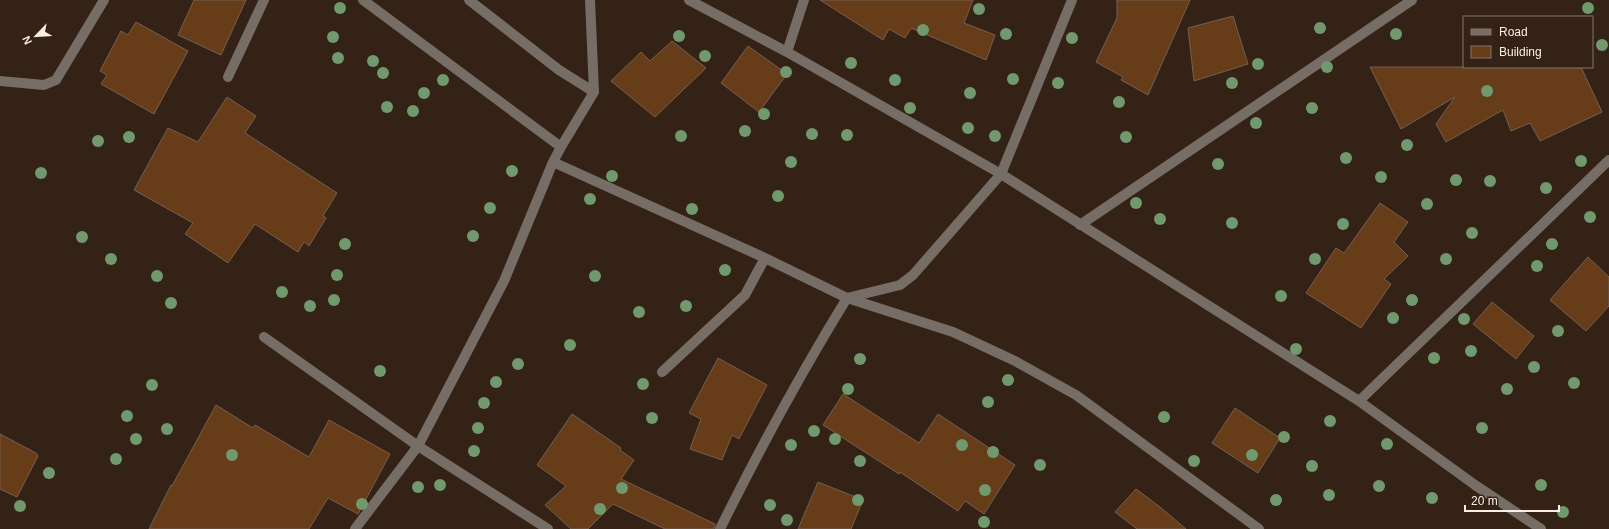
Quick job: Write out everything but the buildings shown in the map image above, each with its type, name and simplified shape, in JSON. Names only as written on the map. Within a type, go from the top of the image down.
[{"type":"street","points":[[0,81],[44,85],[56,80],[104,0]]},
{"type":"street","points":[[228,77],[264,0]]},
{"type":"street","points":[[363,0],[561,147]]},
{"type":"street","points":[[469,0],[559,70],[594,92]]},
{"type":"street","points":[[355,529],[418,446],[504,282],[553,162],[594,92],[590,0]]},
{"type":"street","points":[[689,0],[787,52],[1000,174],[1359,401],[1475,485],[1541,529]]},
{"type":"street","points":[[787,52],[804,0]]},
{"type":"street","points":[[720,529],[752,465],[809,360],[847,298],[900,285],[914,275],[1000,174],[1072,0]]},
{"type":"street","points":[[1080,225],[1412,0]]},
{"type":"street","points":[[1359,401],[1609,160]]},
{"type":"street","points":[[553,162],[766,258],[847,298],[953,332],[1015,361],[1076,395],[1260,529]]},
{"type":"street","points":[[662,372],[745,295],[766,258]]},
{"type":"street","points":[[264,337],[418,446],[548,529]]}]
